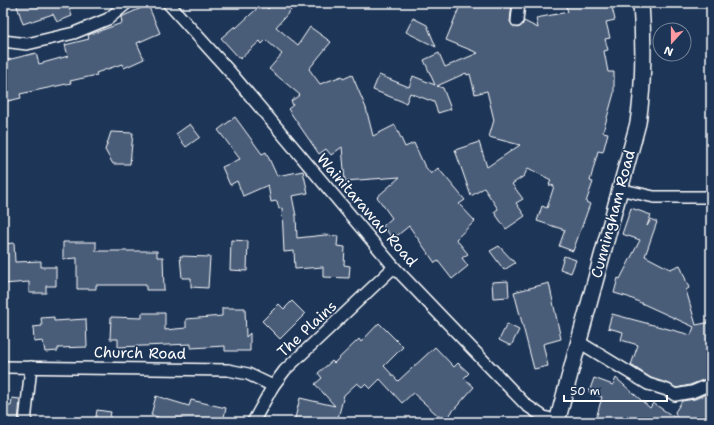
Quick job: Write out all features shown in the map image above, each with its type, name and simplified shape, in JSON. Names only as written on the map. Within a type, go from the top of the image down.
[{"type":"main road","name":"Cunningham Road","points":[[557,422],[632,145],[641,102],[644,44],[641,3]]},
{"type":"street","points":[[3,41],[27,44],[74,33],[108,19],[127,3]]},
{"type":"street","name":"Wainitarawau Road","points":[[168,3],[231,73],[394,267],[526,405],[544,417],[557,422]]},
{"type":"street","points":[[517,21],[519,3]]},
{"type":"street","points":[[619,189],[662,197],[711,197]]},
{"type":"street","name":"The Plains","points":[[254,422],[273,386],[290,366],[394,267]]},
{"type":"street","points":[[579,342],[648,384],[667,390],[675,395],[692,392],[711,384]]},
{"type":"street","name":"Church Road","points":[[3,367],[228,370],[248,374],[273,386]]},
{"type":"street","points":[[25,422],[31,367]]},
{"type":"building","points":[[16,3],[78,3],[79,5],[69,8],[72,16],[57,22],[53,14],[23,24]]},
{"type":"building","points":[[263,3],[268,9],[273,3],[297,3],[276,27],[298,45],[310,27],[331,42],[309,69],[320,84],[342,76],[343,79],[352,75],[366,108],[373,136],[395,125],[405,147],[414,143],[424,165],[431,174],[438,168],[465,200],[459,204],[475,221],[456,239],[468,254],[462,258],[468,266],[452,279],[438,261],[435,263],[409,226],[393,239],[383,226],[392,218],[377,197],[400,177],[345,181],[342,147],[331,155],[326,149],[319,154],[288,109],[293,105],[291,101],[300,95],[269,69],[282,54],[266,40],[262,44],[260,41],[240,59],[221,38],[235,26],[236,28]]},
{"type":"building","points":[[461,3],[512,3],[510,22],[517,28],[522,25],[524,21],[538,28],[536,18],[568,12],[565,3],[609,3],[612,7],[615,20],[606,22],[610,38],[605,39],[608,50],[604,51],[608,72],[614,72],[614,93],[603,132],[608,133],[603,152],[598,151],[590,181],[593,182],[586,202],[590,204],[573,251],[559,246],[565,230],[537,221],[542,206],[547,208],[554,186],[549,185],[551,180],[528,168],[524,176],[512,184],[523,199],[516,203],[525,216],[506,229],[494,212],[498,209],[484,188],[471,196],[455,150],[479,142],[487,167],[520,145],[489,137],[494,120],[487,91],[475,94],[470,74],[467,75],[466,73],[437,86],[443,88],[451,109],[438,113],[434,102],[410,93],[406,103],[373,90],[379,75],[409,87],[413,76],[435,85],[424,60],[439,53],[445,67],[478,53],[446,40]]},
{"type":"building","points":[[148,5],[160,33],[137,43],[144,59],[124,68],[122,64],[96,73],[97,75],[70,81],[71,83],[20,94],[21,98],[4,102],[3,61],[36,53],[39,64],[68,56],[65,45],[89,39],[88,35],[122,23],[121,17]]},
{"type":"building","points":[[413,18],[427,25],[436,47],[406,32]]},
{"type":"building","points":[[235,117],[262,154],[266,152],[277,176],[303,171],[308,193],[292,196],[296,216],[297,238],[325,235],[338,236],[337,246],[345,247],[344,265],[350,266],[349,278],[323,277],[323,267],[295,269],[294,251],[284,252],[282,208],[279,209],[277,201],[271,202],[268,185],[243,196],[237,181],[230,185],[222,167],[240,159],[218,130]]},
{"type":"building","points":[[190,124],[200,137],[186,147],[176,134]]},
{"type":"building","points":[[111,132],[133,133],[130,164],[113,164],[105,150]]},
{"type":"building","points":[[631,208],[651,215],[647,226],[651,219],[657,222],[645,256],[670,269],[680,265],[689,288],[686,290],[696,325],[711,322],[711,377],[690,385],[676,388],[651,378],[631,365],[638,345],[621,340],[623,332],[608,328],[612,314],[691,335],[694,327],[628,297],[614,293],[618,278],[620,279],[640,240],[622,234]]},
{"type":"building","points":[[231,240],[248,241],[247,271],[230,270]]},
{"type":"building","points":[[63,242],[96,242],[96,251],[157,251],[157,257],[163,257],[164,290],[146,290],[146,285],[96,285],[96,289],[77,289],[77,258],[63,259]]},
{"type":"building","points":[[14,243],[15,262],[41,261],[41,267],[56,267],[56,286],[46,286],[46,293],[29,293],[29,282],[3,284],[3,244]]},
{"type":"building","points":[[499,246],[515,263],[504,270],[490,251]]},
{"type":"building","points":[[180,256],[210,257],[208,288],[191,287],[191,278],[182,278]]},
{"type":"building","points":[[564,256],[576,260],[571,273],[560,269]]},
{"type":"building","points":[[508,281],[509,297],[493,298],[492,282]]},
{"type":"building","points":[[549,283],[561,339],[543,344],[548,366],[534,369],[514,292]]},
{"type":"building","points":[[292,301],[305,314],[280,339],[262,321],[279,304],[284,309]]},
{"type":"building","points":[[222,308],[245,308],[246,337],[250,333],[250,351],[225,351],[225,346],[191,348],[191,344],[118,347],[118,339],[110,339],[111,317],[142,318],[142,313],[165,313],[165,330],[186,328],[186,319],[222,316]]},
{"type":"building","points":[[54,317],[54,321],[86,319],[87,347],[58,348],[58,351],[45,352],[43,341],[34,342],[33,327],[42,326],[41,318]]},
{"type":"building","points":[[379,323],[403,347],[384,366],[398,381],[435,347],[454,367],[458,363],[469,373],[464,378],[474,387],[444,421],[413,393],[402,403],[380,379],[370,389],[365,384],[362,387],[357,383],[344,395],[337,422],[294,422],[300,398],[335,406],[315,384],[322,378],[318,373],[332,361],[334,363],[359,339],[361,342]]},
{"type":"building","points":[[507,324],[519,330],[511,346],[499,340]]},
{"type":"building","points":[[594,378],[613,385],[616,378],[650,408],[653,403],[677,419],[675,412],[682,401],[695,399],[711,392],[711,422],[595,422],[602,397],[589,392]]},
{"type":"building","points":[[156,396],[189,406],[191,400],[226,408],[223,422],[193,422],[176,418],[175,422],[157,422],[158,417],[151,415]]},
{"type":"building","points":[[12,398],[20,399],[18,422],[3,422],[3,405],[11,406]]},
{"type":"building","points":[[97,410],[111,412],[109,422],[95,422]]}]
